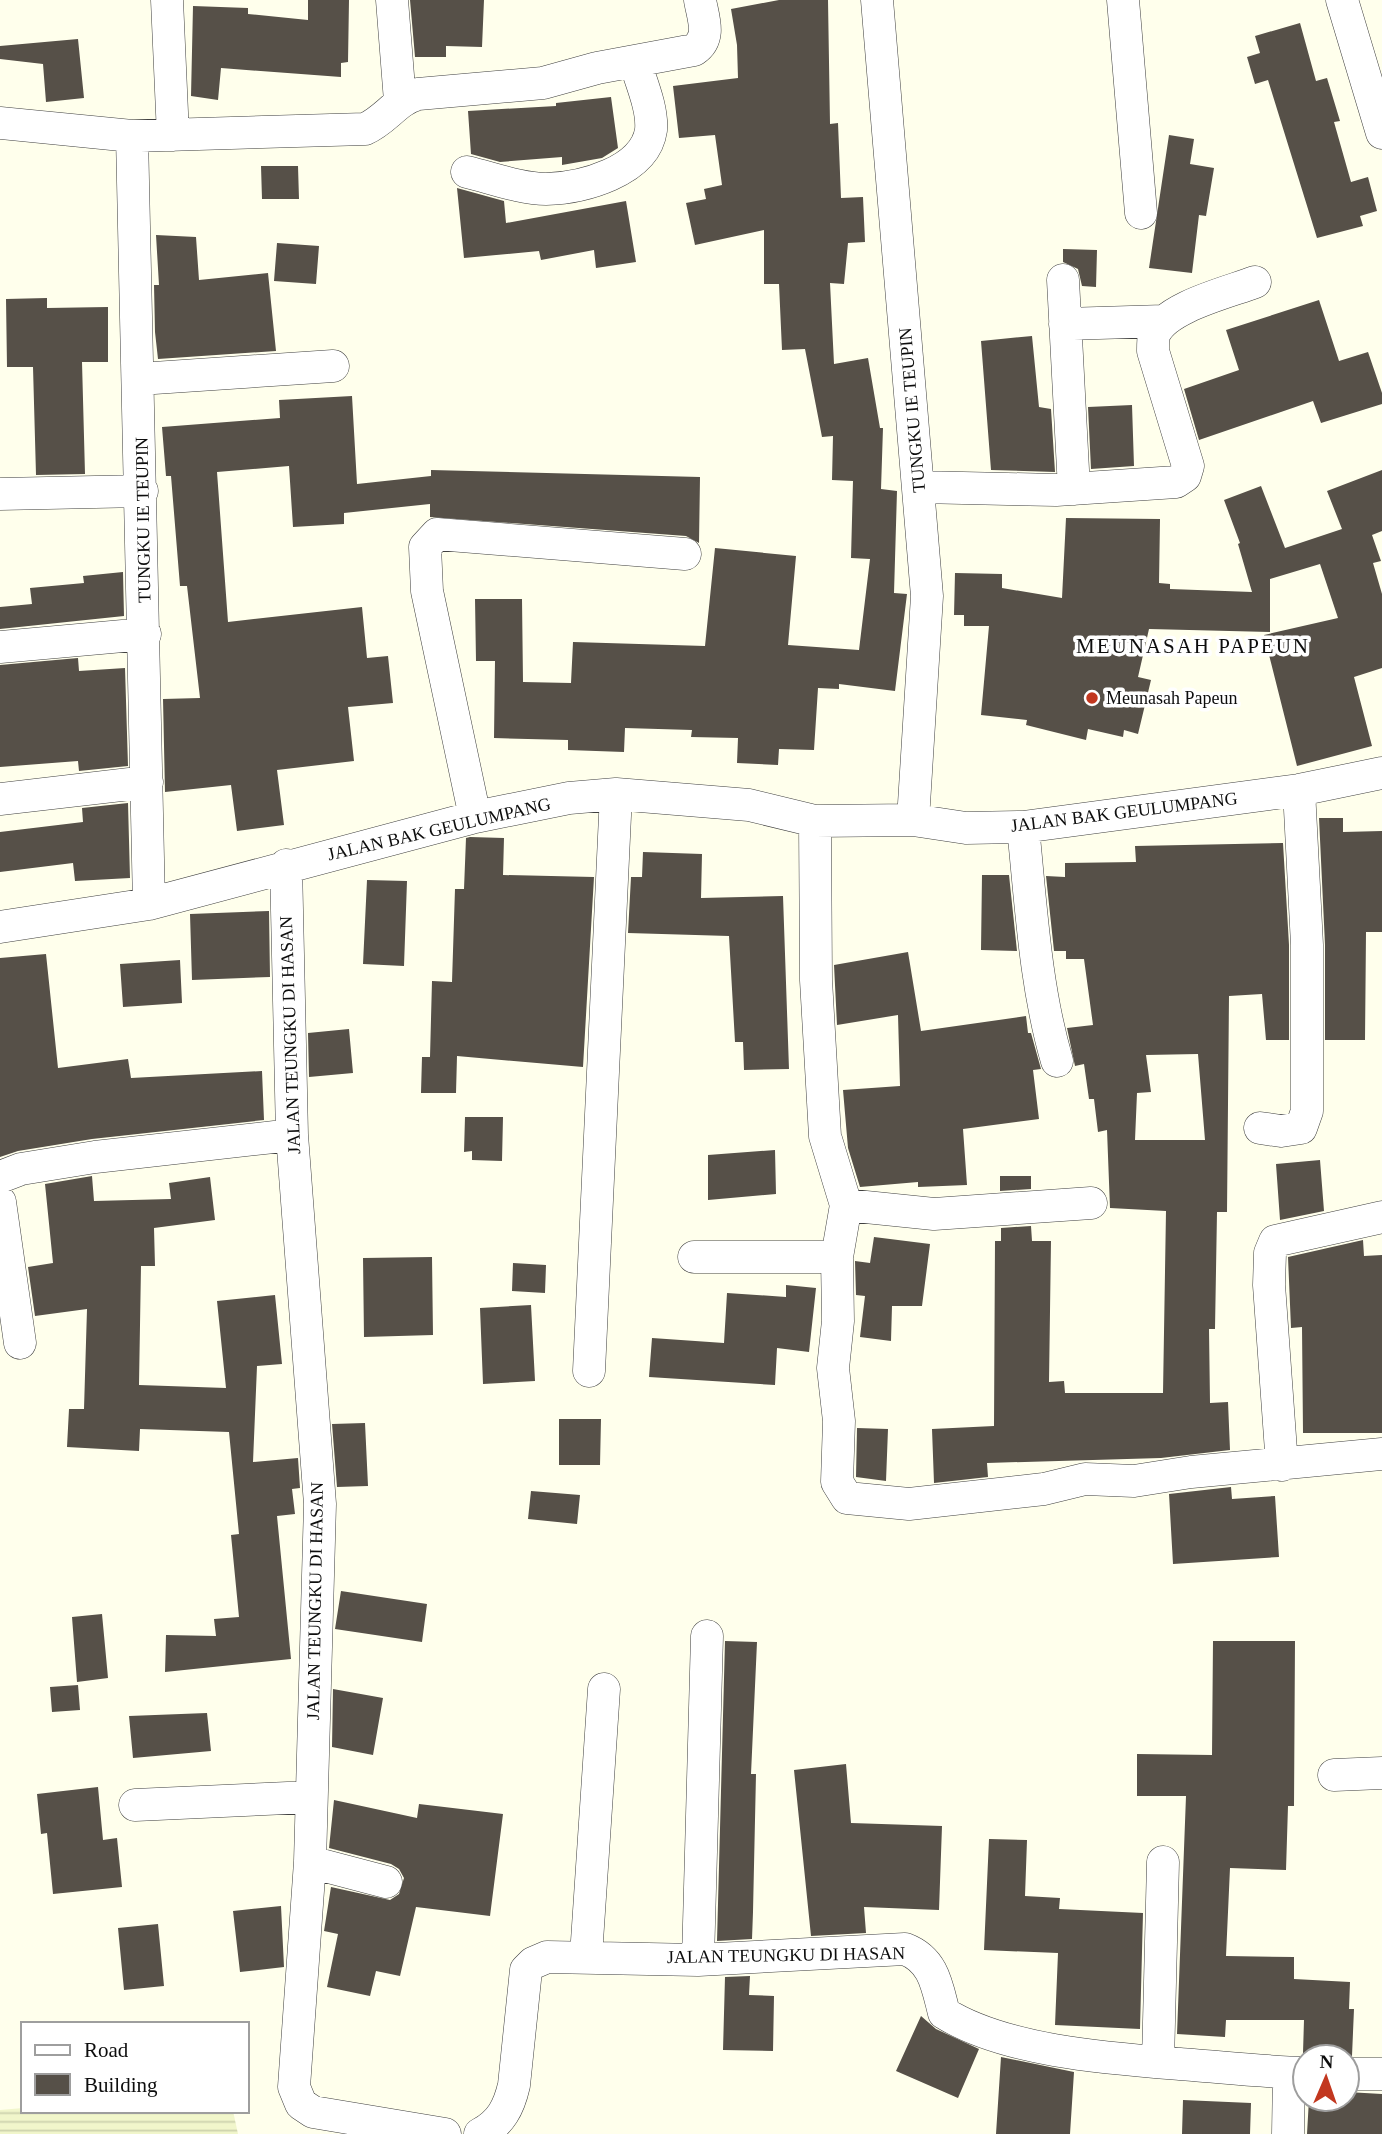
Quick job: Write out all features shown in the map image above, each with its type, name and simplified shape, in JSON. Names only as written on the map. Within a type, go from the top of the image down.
[{"type":"street","points":[[167,0],[173,135]]},
{"type":"street","points":[[392,0],[400,101]]},
{"type":"street","points":[[0,122],[132,136],[365,128],[384,119],[400,101],[418,94],[543,83],[694,50],[703,44],[706,37],[700,0]]},
{"type":"street","name":"TUNGKU IE TEUPIN","points":[[877,0],[927,596],[913,820]]},
{"type":"street","points":[[1342,0],[1382,133]]},
{"type":"street","points":[[1125,1],[1141,213]]},
{"type":"street","points":[[467,172],[545,189],[605,177],[627,164],[646,147],[651,127],[635,62]]},
{"type":"street","name":"TUNGKU IE TEUPIN","points":[[132,136],[142,491],[149,904]]},
{"type":"street","points":[[1063,280],[1074,489]]},
{"type":"street","points":[[919,487],[1074,489],[1162,485],[1185,476],[1188,466],[1153,351],[1154,334],[1164,321],[1183,309],[1255,282]]},
{"type":"street","points":[[1065,324],[1164,321]]},
{"type":"street","points":[[139,379],[333,366]]},
{"type":"street","points":[[0,494],[142,491]]},
{"type":"street","points":[[475,817],[427,591],[425,547],[437,534],[685,554]]},
{"type":"street","points":[[0,647],[145,634]]},
{"type":"street","name":"JALAN BAK GEULUMPANG","points":[[0,927],[149,904],[286,865],[475,817],[569,798],[616,794],[749,805],[814,821],[913,820],[966,828],[1023,827],[1299,790],[1382,773]]},
{"type":"street","points":[[0,799],[147,782]]},
{"type":"street","points":[[1260,1128],[1301,1128],[1307,1111],[1307,945],[1299,790]]},
{"type":"street","points":[[589,1371],[616,794]]},
{"type":"street","points":[[814,821],[816,980],[825,1136],[846,1205],[837,1257],[838,1321],[832,1368],[839,1421],[837,1482],[846,1498],[921,1503],[1044,1489],[1085,1479],[1134,1481],[1191,1472],[1382,1454]]},
{"type":"street","points":[[1023,827],[1034,941],[1050,1037],[1057,1061]]},
{"type":"street","name":"JALAN TEUNGKU DI HASAN","points":[[286,865],[292,1135],[320,1504],[310,1863],[296,2096],[300,2134]]},
{"type":"street","points":[[0,1177],[21,1169],[95,1157],[292,1135]]},
{"type":"street","points":[[0,1202],[20,1343]]},
{"type":"street","points":[[846,1205],[934,1214],[1091,1203]]},
{"type":"street","points":[[1282,1465],[1269,1284],[1270,1253],[1275,1241],[1382,1217]]},
{"type":"street","points":[[694,1256],[837,1257]]},
{"type":"street","points":[[698,1960],[707,1636]]},
{"type":"street","points":[[586,1956],[604,1689]]},
{"type":"street","points":[[1335,1775],[1382,1773]]},
{"type":"street","points":[[135,1805],[310,1797]]},
{"type":"street","points":[[1157,2062],[1163,1862]]},
{"type":"street","points":[[310,1863],[386,1882]]},
{"type":"street","name":"JALAN TEUNGKU DI HASAN","points":[[480,2134],[491,2129],[510,2104],[526,1970],[533,1963],[547,1958],[586,1956],[698,1960],[905,1949],[927,1963],[933,1974],[944,2013],[980,2032],[1016,2042],[1157,2062],[1291,2073]]},
{"type":"street","points":[[1361,2074],[1382,2074]]},
{"type":"street","points":[[296,2096],[313,2112],[445,2134]]},
{"type":"street","points":[[1289,2134],[1292,2113]]},
{"type":"green space","points":[[21,2108],[21,2113],[233,2113],[238,2134],[0,2134],[0,2110]]},
{"type":"building","points":[[308,0],[349,0],[348,62],[341,63],[341,77],[221,68],[218,100],[191,96],[193,6],[248,8],[248,14],[308,20]]},
{"type":"building","points":[[410,0],[484,0],[482,47],[446,46],[446,57],[415,57]]},
{"type":"building","points":[[779,0],[828,0],[830,124],[838,123],[841,198],[863,197],[865,242],[848,243],[844,284],[830,283],[834,364],[868,358],[880,428],[883,428],[881,489],[897,491],[894,593],[907,594],[895,691],[839,684],[839,689],[818,688],[814,750],[779,749],[778,765],[737,763],[738,738],[691,737],[692,730],[625,728],[624,752],[568,750],[568,740],[494,738],[495,661],[476,661],[475,599],[522,599],[523,682],[571,683],[573,642],[705,646],[715,548],[796,556],[788,645],[859,650],[870,559],[851,558],[853,481],[832,480],[833,436],[822,437],[805,349],[782,350],[779,284],[764,284],[764,230],[695,245],[686,203],[706,199],[704,189],[722,185],[715,135],[679,138],[673,86],[738,78],[737,45],[731,9]]},
{"type":"building","points":[[1300,23],[1316,81],[1327,78],[1340,121],[1334,122],[1351,182],[1368,177],[1377,211],[1360,216],[1363,226],[1317,238],[1268,80],[1255,84],[1247,57],[1260,53],[1255,36]]},
{"type":"building","points":[[78,39],[84,98],[46,102],[43,64],[0,59],[0,46]]},
{"type":"building","points":[[611,97],[618,148],[602,158],[562,165],[562,157],[500,162],[471,154],[468,111],[556,106],[556,103]]},
{"type":"building","points":[[1169,135],[1194,139],[1190,164],[1214,168],[1206,216],[1199,215],[1192,273],[1149,268]]},
{"type":"building","points":[[261,166],[298,166],[299,199],[262,199]]},
{"type":"building","points":[[457,188],[504,201],[506,223],[626,201],[636,262],[596,268],[594,250],[541,260],[539,251],[464,258]]},
{"type":"building","points":[[156,235],[196,237],[199,280],[268,273],[276,351],[158,359],[154,285],[159,285]]},
{"type":"building","points":[[277,243],[319,246],[316,284],[274,281]]},
{"type":"building","points":[[1063,249],[1097,250],[1096,287],[1082,286],[1078,269],[1063,262]]},
{"type":"building","points":[[47,298],[47,308],[108,307],[108,362],[82,362],[85,474],[36,475],[33,367],[7,367],[6,299]]},
{"type":"building","points":[[1319,300],[1339,361],[1368,352],[1382,393],[1382,404],[1321,423],[1313,401],[1199,440],[1184,389],[1239,370],[1226,330]]},
{"type":"building","points":[[1032,336],[1039,407],[1051,409],[1055,472],[991,470],[981,341]]},
{"type":"building","points":[[352,396],[357,484],[431,476],[431,470],[700,477],[699,543],[686,536],[430,517],[430,504],[344,513],[344,524],[293,527],[289,466],[217,472],[228,622],[362,607],[367,658],[388,656],[393,703],[348,707],[354,761],[277,770],[284,825],[237,831],[231,785],[165,792],[163,699],[200,698],[187,586],[180,586],[171,476],[166,476],[162,427],[280,418],[279,400]]},
{"type":"building","points":[[1132,405],[1134,466],[1091,469],[1088,407]]},
{"type":"building","points":[[1382,470],[1382,531],[1372,535],[1381,561],[1373,563],[1382,594],[1382,668],[1354,677],[1372,746],[1297,766],[1264,635],[1338,618],[1320,564],[1270,579],[1270,632],[1149,629],[1138,677],[1151,680],[1138,734],[1124,730],[1123,737],[1088,729],[1086,740],[1026,725],[1027,720],[981,715],[989,626],[964,626],[964,615],[954,615],[955,573],[1002,574],[1002,588],[1062,598],[1066,518],[1160,519],[1159,583],[1170,584],[1170,589],[1252,592],[1238,544],[1240,543],[1224,500],[1261,486],[1285,548],[1342,529],[1327,491]]},
{"type":"building","points":[[123,572],[124,616],[0,629],[0,607],[32,604],[30,588],[84,583],[83,576]]},
{"type":"building","points":[[78,658],[79,671],[125,668],[128,766],[79,771],[78,761],[0,767],[0,665]]},
{"type":"building","points":[[128,803],[130,878],[75,881],[73,863],[0,872],[0,832],[83,822],[82,808]]},
{"type":"building","points":[[1319,818],[1343,818],[1343,832],[1382,831],[1382,932],[1366,932],[1365,1040],[1325,1040],[1325,945]]},
{"type":"building","points":[[466,838],[504,838],[503,875],[594,877],[583,1067],[457,1056],[456,1093],[421,1093],[422,1057],[430,1057],[432,981],[452,982],[455,889],[464,889]]},
{"type":"building","points":[[1283,843],[1289,945],[1289,1040],[1266,1040],[1262,994],[1229,996],[1227,1212],[1217,1212],[1215,1329],[1209,1329],[1210,1403],[1228,1402],[1230,1450],[1161,1458],[987,1463],[988,1477],[934,1483],[932,1429],[994,1426],[995,1241],[1001,1241],[1001,1228],[1031,1226],[1032,1241],[1051,1241],[1049,1382],[1064,1381],[1065,1393],[1163,1393],[1166,1211],[1110,1208],[1107,1130],[1098,1132],[1094,1099],[1089,1099],[1084,1064],[1075,1066],[1067,1028],[1093,1025],[1084,959],[1066,959],[1066,951],[1054,951],[1046,876],[1065,877],[1065,863],[1136,862],[1135,846]],"holes":[[[1198,1054],[1205,1140],[1135,1140],[1137,1093],[1151,1092],[1146,1055]]]},
{"type":"building","points":[[643,852],[702,854],[701,898],[783,896],[789,1069],[744,1070],[743,1042],[735,1042],[729,936],[628,933],[631,877],[642,877]]},
{"type":"building","points":[[982,875],[1009,875],[1017,951],[981,950]]},
{"type":"building","points":[[367,880],[407,881],[404,966],[363,964]]},
{"type":"building","points":[[269,911],[270,977],[192,980],[190,914]]},
{"type":"building","points":[[908,952],[921,1031],[1026,1016],[1028,1033],[1031,1033],[1041,1069],[1033,1070],[1039,1119],[963,1129],[967,1185],[918,1187],[918,1182],[860,1187],[848,1148],[843,1090],[900,1086],[898,1015],[837,1025],[834,965]]},
{"type":"building","points":[[46,954],[58,1068],[128,1059],[131,1078],[262,1071],[264,1120],[92,1139],[18,1151],[0,1157],[0,958]]},
{"type":"building","points":[[180,960],[182,1003],[123,1007],[120,964]]},
{"type":"building","points":[[349,1029],[353,1073],[309,1077],[308,1033]]},
{"type":"building","points":[[465,1117],[503,1117],[502,1161],[472,1160],[472,1151],[464,1152]]},
{"type":"building","points":[[775,1150],[776,1194],[708,1200],[708,1155]]},
{"type":"building","points":[[1320,1160],[1324,1211],[1280,1220],[1276,1164]]},
{"type":"building","points":[[92,1176],[94,1201],[171,1199],[169,1183],[210,1177],[215,1220],[154,1228],[155,1266],[141,1266],[139,1385],[226,1388],[217,1301],[275,1295],[282,1364],[257,1366],[253,1462],[298,1458],[300,1488],[292,1489],[295,1514],[277,1516],[291,1659],[165,1672],[166,1635],[216,1636],[214,1619],[239,1617],[231,1535],[239,1534],[229,1432],[140,1429],[139,1451],[67,1447],[69,1409],[84,1409],[87,1309],[35,1316],[28,1267],[53,1263],[45,1184]]},
{"type":"building","points":[[1000,1176],[1031,1176],[1031,1189],[1000,1191]]},
{"type":"building","points":[[874,1237],[930,1244],[922,1306],[892,1306],[891,1341],[860,1337],[865,1296],[856,1295],[855,1261],[870,1263]]},
{"type":"building","points":[[1363,1240],[1364,1256],[1382,1255],[1382,1433],[1303,1433],[1302,1327],[1291,1328],[1288,1257]]},
{"type":"building","points":[[432,1257],[433,1335],[364,1337],[363,1258]]},
{"type":"building","points":[[513,1263],[546,1265],[545,1293],[512,1291]]},
{"type":"building","points":[[786,1285],[816,1288],[809,1352],[777,1348],[775,1385],[649,1377],[652,1338],[724,1343],[727,1293],[786,1297]]},
{"type":"building","points":[[531,1305],[535,1381],[483,1384],[480,1308]]},
{"type":"building","points":[[559,1419],[601,1419],[600,1465],[559,1465]]},
{"type":"building","points":[[365,1423],[368,1486],[337,1487],[332,1424]]},
{"type":"building","points":[[857,1428],[888,1429],[886,1481],[856,1477]]},
{"type":"building","points":[[1231,1487],[1232,1499],[1275,1496],[1279,1557],[1173,1564],[1169,1494]]},
{"type":"building","points":[[531,1491],[580,1495],[577,1524],[528,1519]]},
{"type":"building","points":[[341,1591],[427,1604],[422,1642],[335,1629]]},
{"type":"building","points":[[102,1614],[108,1678],[77,1682],[72,1617]]},
{"type":"building","points":[[725,1641],[757,1642],[751,1774],[756,1774],[753,1912],[752,1939],[717,1941]]},
{"type":"building","points":[[1213,1641],[1295,1641],[1294,1806],[1288,1806],[1286,1870],[1230,1868],[1226,1956],[1294,1957],[1294,1979],[1350,1982],[1349,2009],[1354,2009],[1353,2043],[1303,2043],[1304,2020],[1226,2020],[1225,2037],[1177,2034],[1186,1796],[1137,1796],[1137,1754],[1212,1755]]},
{"type":"building","points":[[78,1685],[80,1710],[52,1712],[50,1687]]},
{"type":"building","points":[[333,1689],[383,1698],[373,1755],[332,1747]]},
{"type":"building","points":[[207,1713],[211,1751],[133,1758],[129,1716]]},
{"type":"building","points":[[846,1764],[851,1823],[942,1826],[939,1910],[864,1907],[866,1933],[811,1936],[794,1770]]},
{"type":"building","points":[[98,1787],[103,1840],[117,1838],[122,1887],[53,1894],[47,1833],[41,1834],[37,1794]]},
{"type":"building","points":[[334,1800],[417,1818],[419,1804],[503,1814],[490,1916],[416,1907],[400,1976],[376,1971],[370,1996],[327,1987],[338,1934],[324,1931],[331,1887],[390,1900],[399,1894],[404,1878],[399,1869],[391,1864],[329,1848]]},
{"type":"building","points":[[989,1839],[1027,1840],[1025,1896],[1060,1898],[1059,1909],[1143,1913],[1140,2029],[1055,2025],[1058,1953],[984,1950]]},
{"type":"building","points":[[281,1906],[284,1967],[240,1972],[233,1911]]},
{"type":"building","points":[[158,1924],[164,1986],[124,1990],[118,1928]]},
{"type":"building","points":[[750,1976],[749,1995],[774,1996],[773,2051],[723,2050],[725,1977]]},
{"type":"building","points":[[921,2016],[936,2029],[979,2049],[958,2098],[896,2071]]},
{"type":"building","points":[[1001,2057],[1074,2072],[1070,2134],[996,2134]]},
{"type":"building","points":[[1361,2093],[1382,2094],[1382,2134],[1307,2134],[1308,2113],[1361,2113]]},
{"type":"building","points":[[1183,2100],[1251,2103],[1250,2134],[1182,2134]]},
{"type":"place","name":"Meunasah Papeun","points":[[1092,698]]},
{"type":"district","name":"MEUNASAH PAPEUN","points":[[1193,646]]}]
